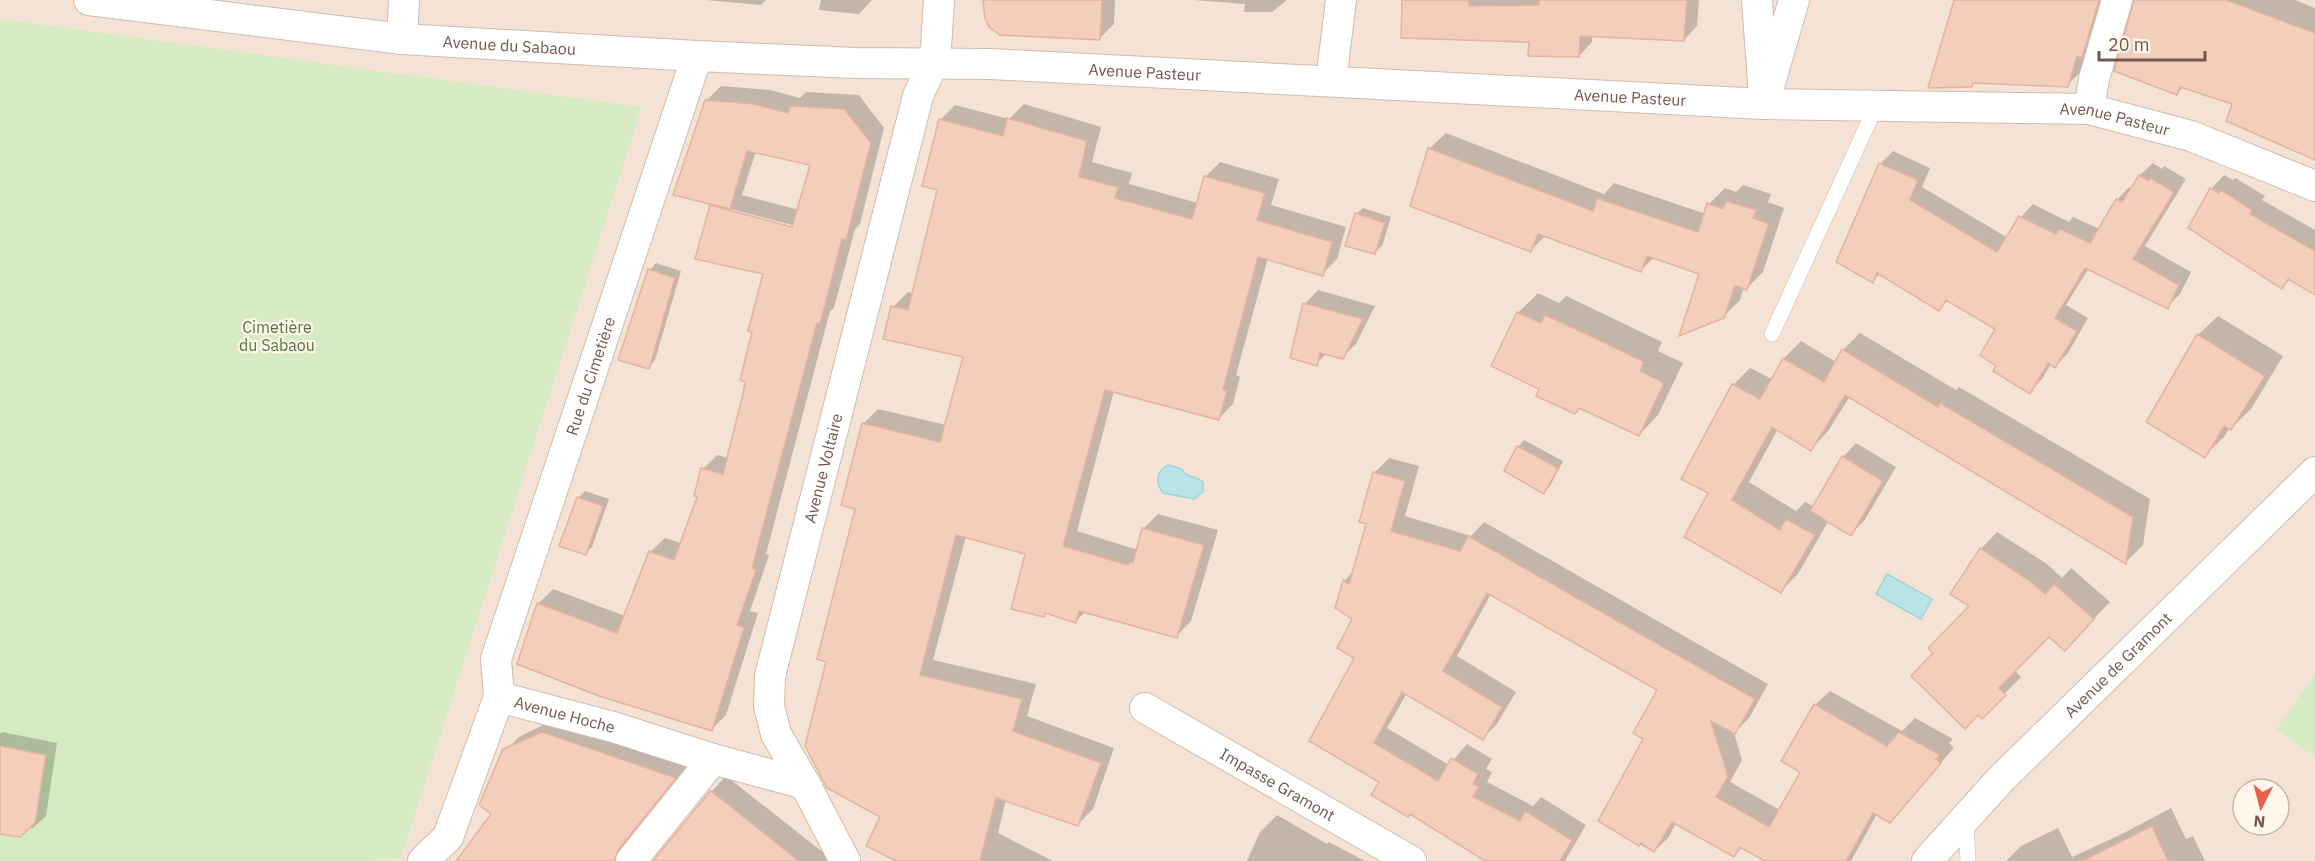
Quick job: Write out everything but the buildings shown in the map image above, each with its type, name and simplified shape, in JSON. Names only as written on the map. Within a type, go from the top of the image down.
[{"type":"street","name":"Avenue du Sabaou","points":[[89,0],[402,39],[697,56],[932,65]]},
{"type":"street","points":[[402,39],[404,0]]},
{"type":"street","name":"Avenue Voltaire","points":[[845,861],[776,734],[769,706],[770,676],[918,96],[932,65],[936,48],[939,0]]},
{"type":"street","points":[[1330,81],[1341,0]]},
{"type":"street","points":[[1757,0],[1764,104]]},
{"type":"street","points":[[1764,104],[1794,0]]},
{"type":"street","points":[[2089,109],[2094,79],[2117,0]]},
{"type":"street","name":"Rue du Cimetière","points":[[499,697],[496,659],[697,56]]},
{"type":"street","name":"Avenue Pasteur","points":[[932,65],[1001,65],[1764,104],[2089,109],[2190,136],[2315,186]]},
{"type":"street","name":"Avenue de Gramont","points":[[1927,861],[2000,780],[2315,472]]},
{"type":"street","name":"Avenue Hoche","points":[[423,861],[448,837],[499,697],[613,727],[713,759],[805,784]]},
{"type":"street","name":"Impasse Gramont","points":[[1145,708],[1411,861]]},
{"type":"street","points":[[632,861],[713,759]]},
{"type":"lane","points":[[1772,334],[1876,106]]},
{"type":"lane","points":[[1966,817],[1968,861]]},
{"type":"shaded area","points":[[0,0],[2315,0],[2315,861],[0,861]]},
{"type":"green space","name":"Cimetière du Sabaou","points":[[0,19],[642,107],[401,858],[371,861],[0,861]]},
{"type":"green space","points":[[2315,674],[2315,757],[2276,729]]},
{"type":"water","points":[[1169,465],[1182,469],[1186,474],[1203,482],[1203,492],[1194,499],[1163,493],[1158,477],[1161,470]]},
{"type":"water","points":[[1887,574],[1932,599],[1921,619],[1876,594]]}]
